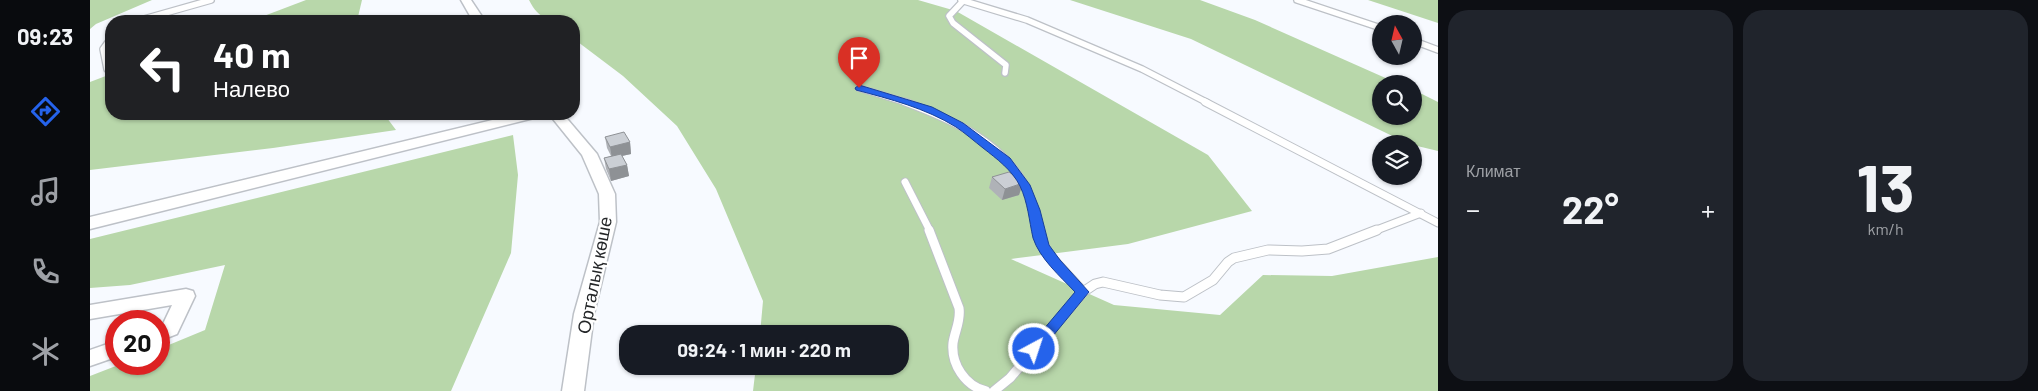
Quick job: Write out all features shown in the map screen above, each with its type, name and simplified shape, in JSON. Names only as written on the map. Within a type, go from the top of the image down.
[{"type":"street","points":[[466,0],[473,15]]},
{"type":"street","points":[[90,223],[509,120]]},
{"type":"street","name":"Орталық көше","points":[[561,120],[589,154],[608,194],[608,222],[584,314],[573,391]]},
{"type":"street","points":[[90,312],[186,296],[170,329]]},
{"type":"street","points":[[90,358],[105,352]]},
{"type":"lane","points":[[158,15],[211,0]]},
{"type":"lane","points":[[1005,73],[1006,65],[999,58],[953,23],[949,16],[962,0],[1027,20],[1142,69],[1438,223]]},
{"type":"lane","points":[[1297,0],[1372,25]]},
{"type":"lane","points":[[1422,44],[1438,50]]},
{"type":"lane","points":[[859,88],[929,109],[960,125],[1002,156],[1025,185],[1034,210],[1040,239],[1048,255],[1083,292]]},
{"type":"lane","points":[[905,182],[932,235],[959,308],[961,320],[953,346],[962,376],[974,387],[986,391]]},
{"type":"lane","points":[[994,391],[1010,378],[1083,292],[1095,284],[1103,282],[1160,295],[1184,297],[1213,280],[1234,258],[1268,250],[1302,252],[1328,249],[1421,213]]},
{"type":"green space","points":[[90,0],[152,0],[117,15],[105,15],[105,20],[90,29]]},
{"type":"green space","points":[[306,0],[362,0],[358,15],[267,15]]},
{"type":"green space","points":[[529,0],[918,0],[956,11],[1208,155],[1252,211],[1128,244],[1011,259],[1114,305],[1220,315],[1263,275],[1332,276],[1438,257],[1438,391],[753,391],[755,375],[909,375],[909,325],[761,325],[763,301],[716,189],[677,126],[623,76],[580,44],[580,15],[541,15]]},
{"type":"green space","points":[[1070,0],[1200,0],[1255,20],[1379,75],[1372,75],[1372,125],[1422,125],[1422,94],[1438,102],[1438,151],[1422,147],[1422,135],[1390,135],[1191,39]]},
{"type":"green space","points":[[1368,0],[1438,0],[1438,23],[1422,18],[1422,15],[1414,15]]},
{"type":"green space","points":[[105,76],[105,120],[388,120],[396,130],[273,148],[90,170],[90,82]]},
{"type":"green space","points":[[513,135],[518,175],[511,253],[451,391],[90,391],[90,376],[105,370],[105,375],[170,375],[170,344],[205,330],[225,265],[130,285],[90,288],[90,239]]},
{"type":"building","points":[[624,132],[630,142],[610,147],[605,137]]},
{"type":"building","points":[[621,154],[627,165],[609,169],[604,158]]},
{"type":"building","points":[[1009,172],[1023,183],[1005,189],[992,177]]},
{"type":"route","points":[[859,88],[908,101],[929,109],[960,125],[1006,160],[1018,174],[1030,198],[1043,246],[1048,255],[1083,292],[1034,349]]}]
